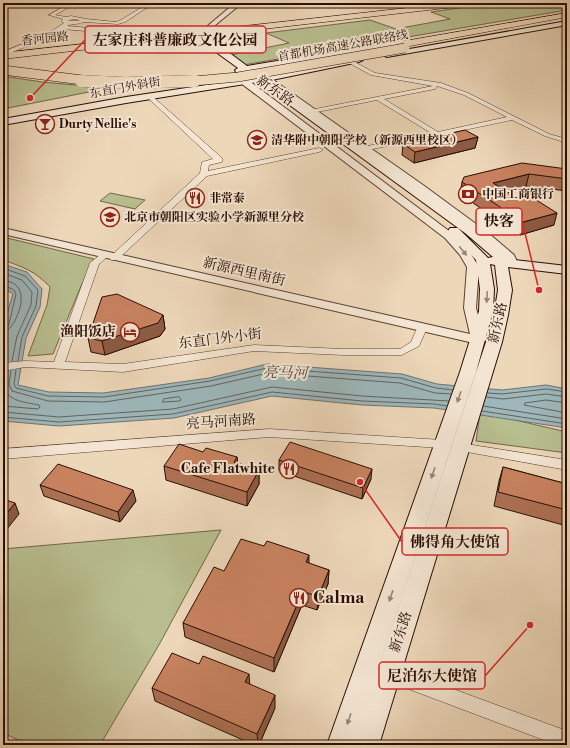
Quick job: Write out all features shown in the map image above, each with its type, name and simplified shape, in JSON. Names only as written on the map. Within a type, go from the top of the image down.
[{"type":"highway","name":"香河园路","points":[[202,33],[451,3]]},
{"type":"highway","name":"香河园路","points":[[3,55],[472,3]]},
{"type":"highway","name":"首都机场高速公路联络线","points":[[3,70],[83,81],[125,83],[193,82],[238,77],[567,15]]},
{"type":"highway","name":"首都机场高速公路联络线","points":[[3,64],[93,76],[162,78],[192,77],[255,70],[567,19]]},
{"type":"highway","name":"香河园路","points":[[3,55],[189,34]]},
{"type":"main road","name":"东直门外斜街","points":[[3,115],[199,81],[230,69],[243,69],[510,23],[547,19]]},
{"type":"main road","name":"东直门外斜街","points":[[3,122],[149,96],[256,80],[567,23]]},
{"type":"main road","name":"新东路","points":[[202,33],[201,37],[456,232],[482,259],[487,289],[486,311],[478,340],[476,374]]},
{"type":"main road","points":[[189,34],[230,69],[256,80]]},
{"type":"main road","name":"新东路","points":[[256,80],[468,230],[506,260],[505,290],[501,315],[476,374],[451,446],[340,745]]},
{"type":"main road","points":[[482,259],[567,262]]},
{"type":"main road","points":[[506,260],[567,270]]},
{"type":"main road","name":"新东路","points":[[366,745],[388,673],[451,446]]},
{"type":"street","points":[[74,3],[51,15],[51,17],[78,23],[82,20],[116,23],[123,21],[152,3]]},
{"type":"street","points":[[202,33],[239,3]]},
{"type":"street","points":[[51,34],[68,21]]},
{"type":"street","points":[[62,27],[144,36],[147,38]]},
{"type":"street","points":[[3,55],[30,43]]},
{"type":"street","points":[[351,62],[373,74],[442,86],[466,94],[547,135],[567,141]]},
{"type":"street","points":[[256,80],[312,112],[365,148],[483,234],[506,260]]},
{"type":"street","points":[[256,80],[449,236],[465,253],[473,267],[470,308],[478,340]]},
{"type":"street","points":[[312,112],[442,86]]},
{"type":"street","points":[[149,96],[211,154],[220,160],[205,164],[204,174]]},
{"type":"street","points":[[378,98],[436,133]]},
{"type":"street","points":[[365,148],[511,117]]},
{"type":"street","points":[[58,366],[95,264],[109,257],[204,174],[319,150]]},
{"type":"street","name":"新源西里南街","points":[[3,231],[109,257],[478,340]]},
{"type":"street","name":"东直门外小街","points":[[3,367],[25,364],[123,368],[254,348],[402,352],[415,344],[422,328]]},
{"type":"street","name":"亮马河南路","points":[[3,454],[269,433],[451,446],[567,465]]},
{"type":"street","points":[[388,673],[567,740]]},
{"type":"green space","points":[[494,3],[567,3],[567,10],[243,65],[230,55],[289,43],[266,33],[370,20],[396,29],[450,19],[431,12]]},
{"type":"green space","points":[[3,76],[42,82],[109,88],[3,109]]},
{"type":"green space","points":[[110,193],[145,200],[135,209],[100,201]]},
{"type":"green space","points":[[3,237],[94,259],[81,286],[53,354],[28,356],[47,305],[50,287],[28,270],[3,260]]},
{"type":"green space","points":[[480,412],[567,432],[567,453],[476,441]]},
{"type":"green space","points":[[221,530],[160,643],[100,745],[29,745],[3,733],[3,549]]},
{"type":"water","name":"亮马河","points":[[3,264],[27,272],[42,289],[40,307],[26,338],[18,385],[49,392],[103,393],[209,378],[267,364],[402,374],[437,384],[502,390],[546,385],[567,389],[567,428],[434,408],[362,405],[272,396],[174,418],[59,426],[3,421],[3,327],[13,294],[3,288]]},
{"type":"building","points":[[465,130],[478,137],[415,152],[403,144]]},
{"type":"building","points":[[522,163],[567,169],[567,179],[529,174],[493,183],[519,199],[530,196],[557,213],[523,222],[462,182],[464,177]]},
{"type":"building","points":[[117,294],[163,315],[158,323],[102,341],[88,338],[102,297]]},
{"type":"building","points":[[290,442],[372,469],[363,488],[279,460]]},
{"type":"building","points":[[179,444],[203,452],[206,448],[237,457],[234,462],[259,470],[247,492],[164,466]]},
{"type":"building","points":[[58,464],[133,490],[118,512],[40,485]]},
{"type":"building","points":[[503,467],[567,484],[567,510],[498,492]]},
{"type":"building","points":[[3,499],[15,503],[3,518]]},
{"type":"building","points":[[241,539],[264,546],[267,541],[309,555],[306,562],[329,570],[318,597],[303,591],[274,658],[183,623],[214,567],[224,571]]},
{"type":"building","points":[[172,653],[199,664],[203,656],[249,674],[245,682],[275,695],[257,734],[152,688]]},
{"type":"place","name":"左家庄科普廉政文化公园","points":[[30,98]]},
{"type":"place","name":"Durty Nellie's","points":[[45,124]]},
{"type":"place","name":"清华附中朝阳学校（新源西里校区）","points":[[257,140]]},
{"type":"place","name":"中国工商银行","points":[[468,194]]},
{"type":"place","name":"非常泰","points":[[195,198]]},
{"type":"place","name":"北京市朝阳区实验小学新源里分校","points":[[110,217]]},
{"type":"place","name":"快客","points":[[539,290]]},
{"type":"place","name":"渔阳饭店","points":[[130,332]]},
{"type":"place","name":"Cafe Flatwhite","points":[[289,469]]},
{"type":"place","name":"佛得角大使馆","points":[[360,482]]},
{"type":"place","name":"Calma","points":[[299,598]]},
{"type":"place","name":"尼泊尔大使馆","points":[[530,625]]}]
